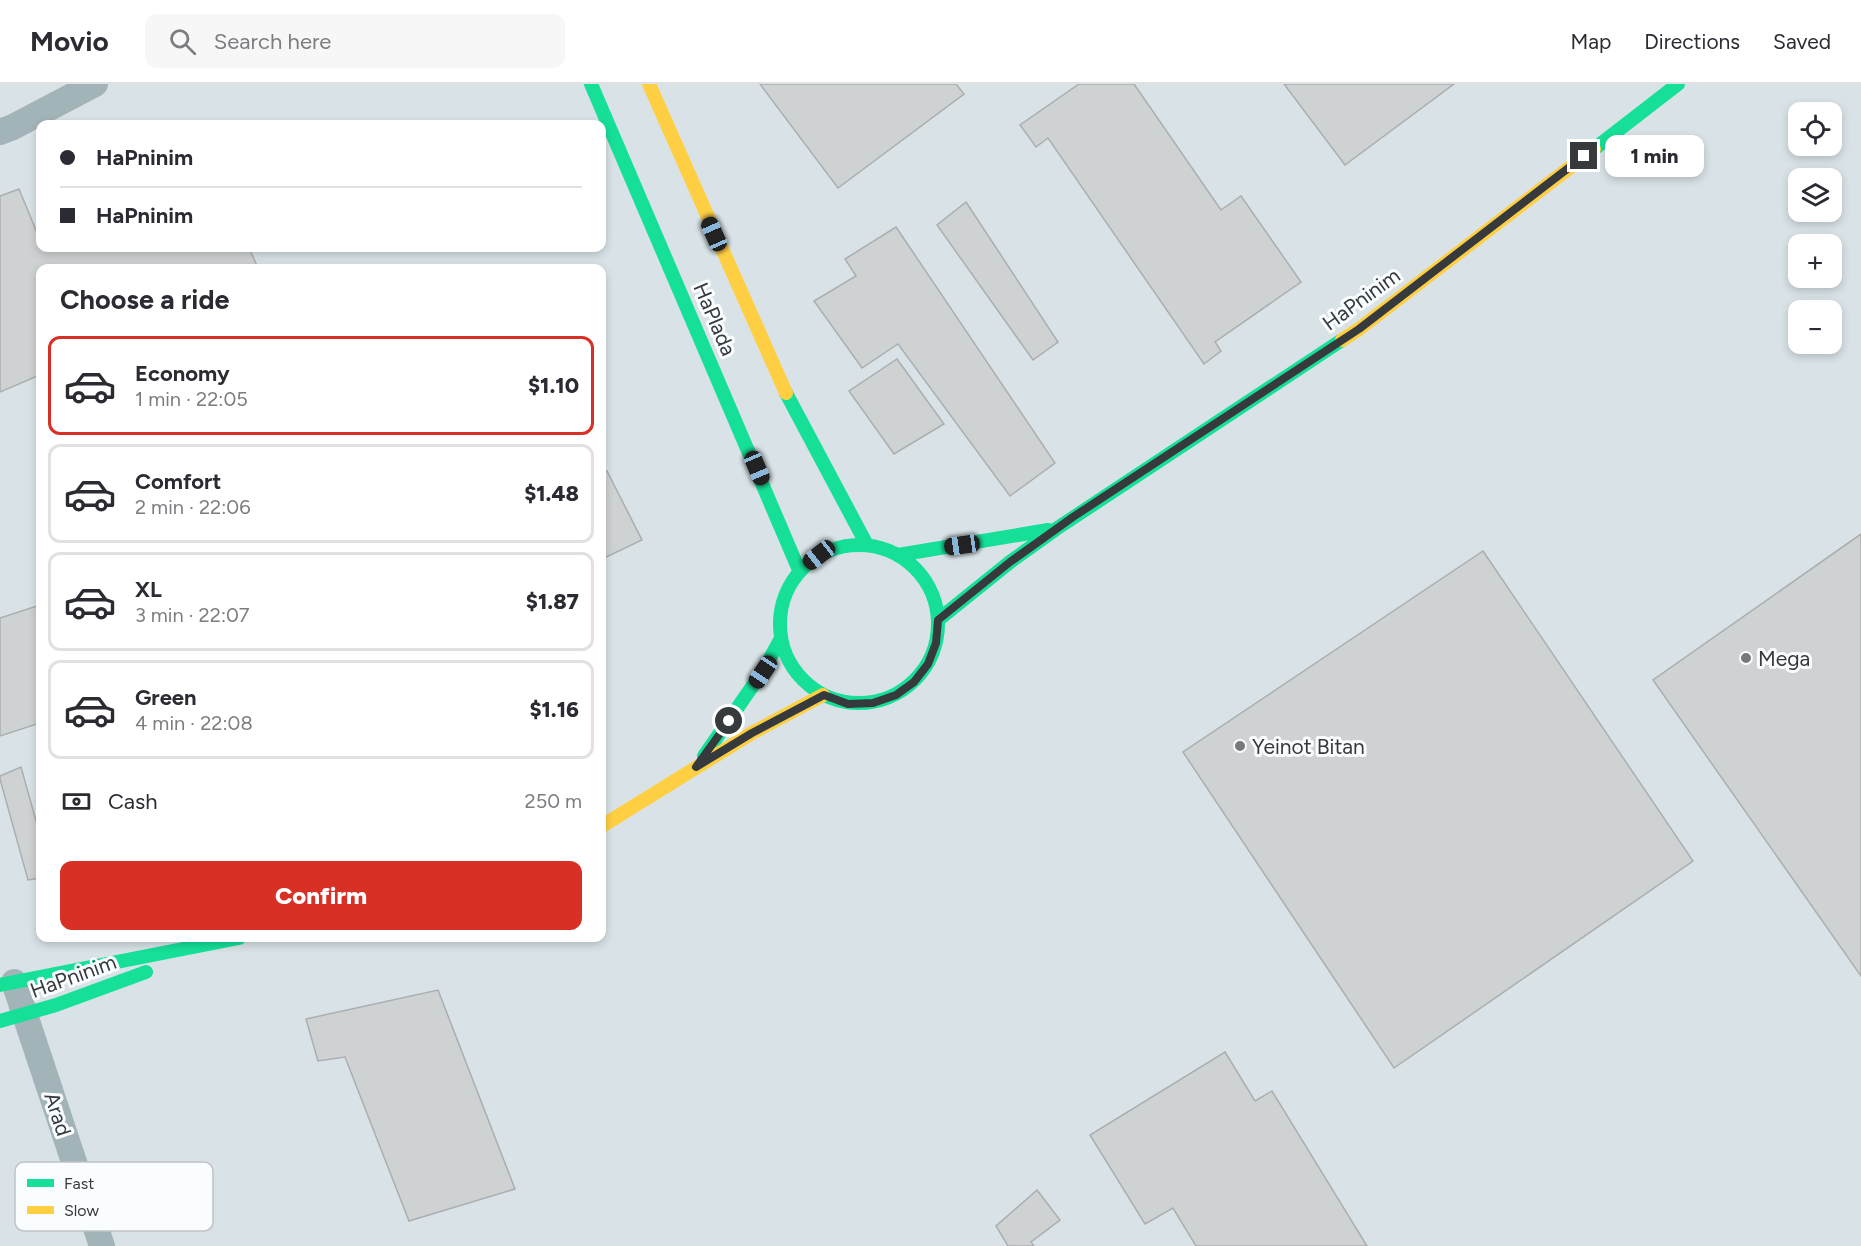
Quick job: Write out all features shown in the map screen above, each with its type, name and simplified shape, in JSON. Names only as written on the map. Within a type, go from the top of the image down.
[{"type":"street","points":[[0,132],[95,84]]},
{"type":"street","name":"HaPlada","points":[[591,84],[800,570]]},
{"type":"street","name":"HaPlada","points":[[649,84],[778,379],[867,545]]},
{"type":"street","name":"HaPninim","points":[[938,620],[1010,562],[1109,492],[1359,329],[1678,84]]},
{"type":"street","name":"HaPninim","points":[[898,555],[1056,529]]},
{"type":"street","points":[[867,545],[898,555],[918,572],[932,594],[938,620],[936,643],[928,664],[914,682],[896,695],[873,703],[848,704],[824,695],[804,681],[780,640],[779,615],[786,591],[800,570],[819,555],[842,546],[867,545]]},
{"type":"street","points":[[696,767],[763,672],[780,640]]},
{"type":"street","points":[[606,823],[752,733],[824,695]]},
{"type":"street","name":"HaPninim","points":[[7,983],[217,942]]},
{"type":"street","name":"HaPninim","points":[[0,1021],[83,996],[224,942]]},
{"type":"street","name":"Arad","points":[[7,983],[26,1015],[74,1162]]},
{"type":"street","name":"Arad","points":[[97,1231],[102,1246]]},
{"type":"shaded area","points":[[0,84],[1861,84],[1861,1246],[0,1246]]},
{"type":"building","points":[[760,84],[956,84],[964,94],[838,188]]},
{"type":"building","points":[[1079,84],[1134,84],[1221,210],[1241,196],[1301,282],[1215,342],[1221,351],[1204,364],[1048,138],[1036,147],[1020,125]]},
{"type":"building","points":[[1284,84],[1454,84],[1345,165]]},
{"type":"building","points":[[19,189],[36,230],[36,252],[251,252],[256,264],[36,264],[36,377],[0,392],[0,196]]},
{"type":"building","points":[[966,202],[1058,342],[1033,360],[937,225]]},
{"type":"building","points":[[896,227],[1055,463],[1010,496],[898,344],[862,368],[814,301],[856,276],[845,259]]},
{"type":"building","points":[[897,359],[944,424],[894,454],[849,391]]},
{"type":"building","points":[[606,471],[642,540],[606,557]]},
{"type":"building","points":[[1861,534],[1861,976],[1653,680]]},
{"type":"building","points":[[1483,551],[1693,861],[1394,1068],[1183,752]]},
{"type":"building","points":[[36,606],[36,724],[0,736],[0,618]]},
{"type":"building","points":[[21,767],[36,821],[36,879],[28,880],[0,776]]},
{"type":"building","points":[[438,990],[515,1189],[409,1221],[345,1057],[318,1061],[306,1019]]},
{"type":"building","points":[[1225,1052],[1255,1101],[1272,1091],[1367,1246],[1196,1246],[1173,1208],[1145,1224],[1090,1135]]},
{"type":"building","points":[[1037,1190],[1060,1220],[1031,1242],[1034,1246],[1008,1246],[996,1226]]},
{"type":"traffic: fast","points":[[591,84],[799,570]]},
{"type":"traffic: fast","points":[[1594,149],[1678,84]]},
{"type":"traffic: fast","points":[[938,620],[1010,562],[1056,529],[1342,340]]},
{"type":"traffic: fast","points":[[786,393],[867,545]]},
{"type":"traffic: fast","points":[[898,555],[1048,530]]},
{"type":"traffic: fast","points":[[859,545],[889,551],[903,558],[915,568],[925,580],[932,594],[938,624],[932,654],[925,668],[915,680],[903,690],[889,697],[859,703],[829,697],[815,690],[803,680],[793,668],[786,654],[780,624],[786,594],[793,580],[803,568],[815,558],[829,551],[859,545]]},
{"type":"traffic: fast","points":[[704,756],[763,671],[780,640]]},
{"type":"traffic: fast","points":[[0,985],[219,942]]},
{"type":"traffic: fast","points":[[0,1021],[56,1005],[146,972]]},
{"type":"traffic: slow","points":[[649,84],[786,393]]},
{"type":"traffic: slow","points":[[1342,340],[1594,149]]},
{"type":"traffic: slow","points":[[606,824],[752,733],[823,695]]},
{"type":"place","name":"Mega","points":[[1746,658]]},
{"type":"place","name":"Yeinot Bitan","points":[[1240,746]]},
{"type":"route","points":[[729,721],[696,767],[752,733],[824,695],[848,704],[873,703],[896,695],[914,682],[928,664],[936,643],[938,620],[1010,562],[1109,492],[1359,329],[1584,156]]}]
